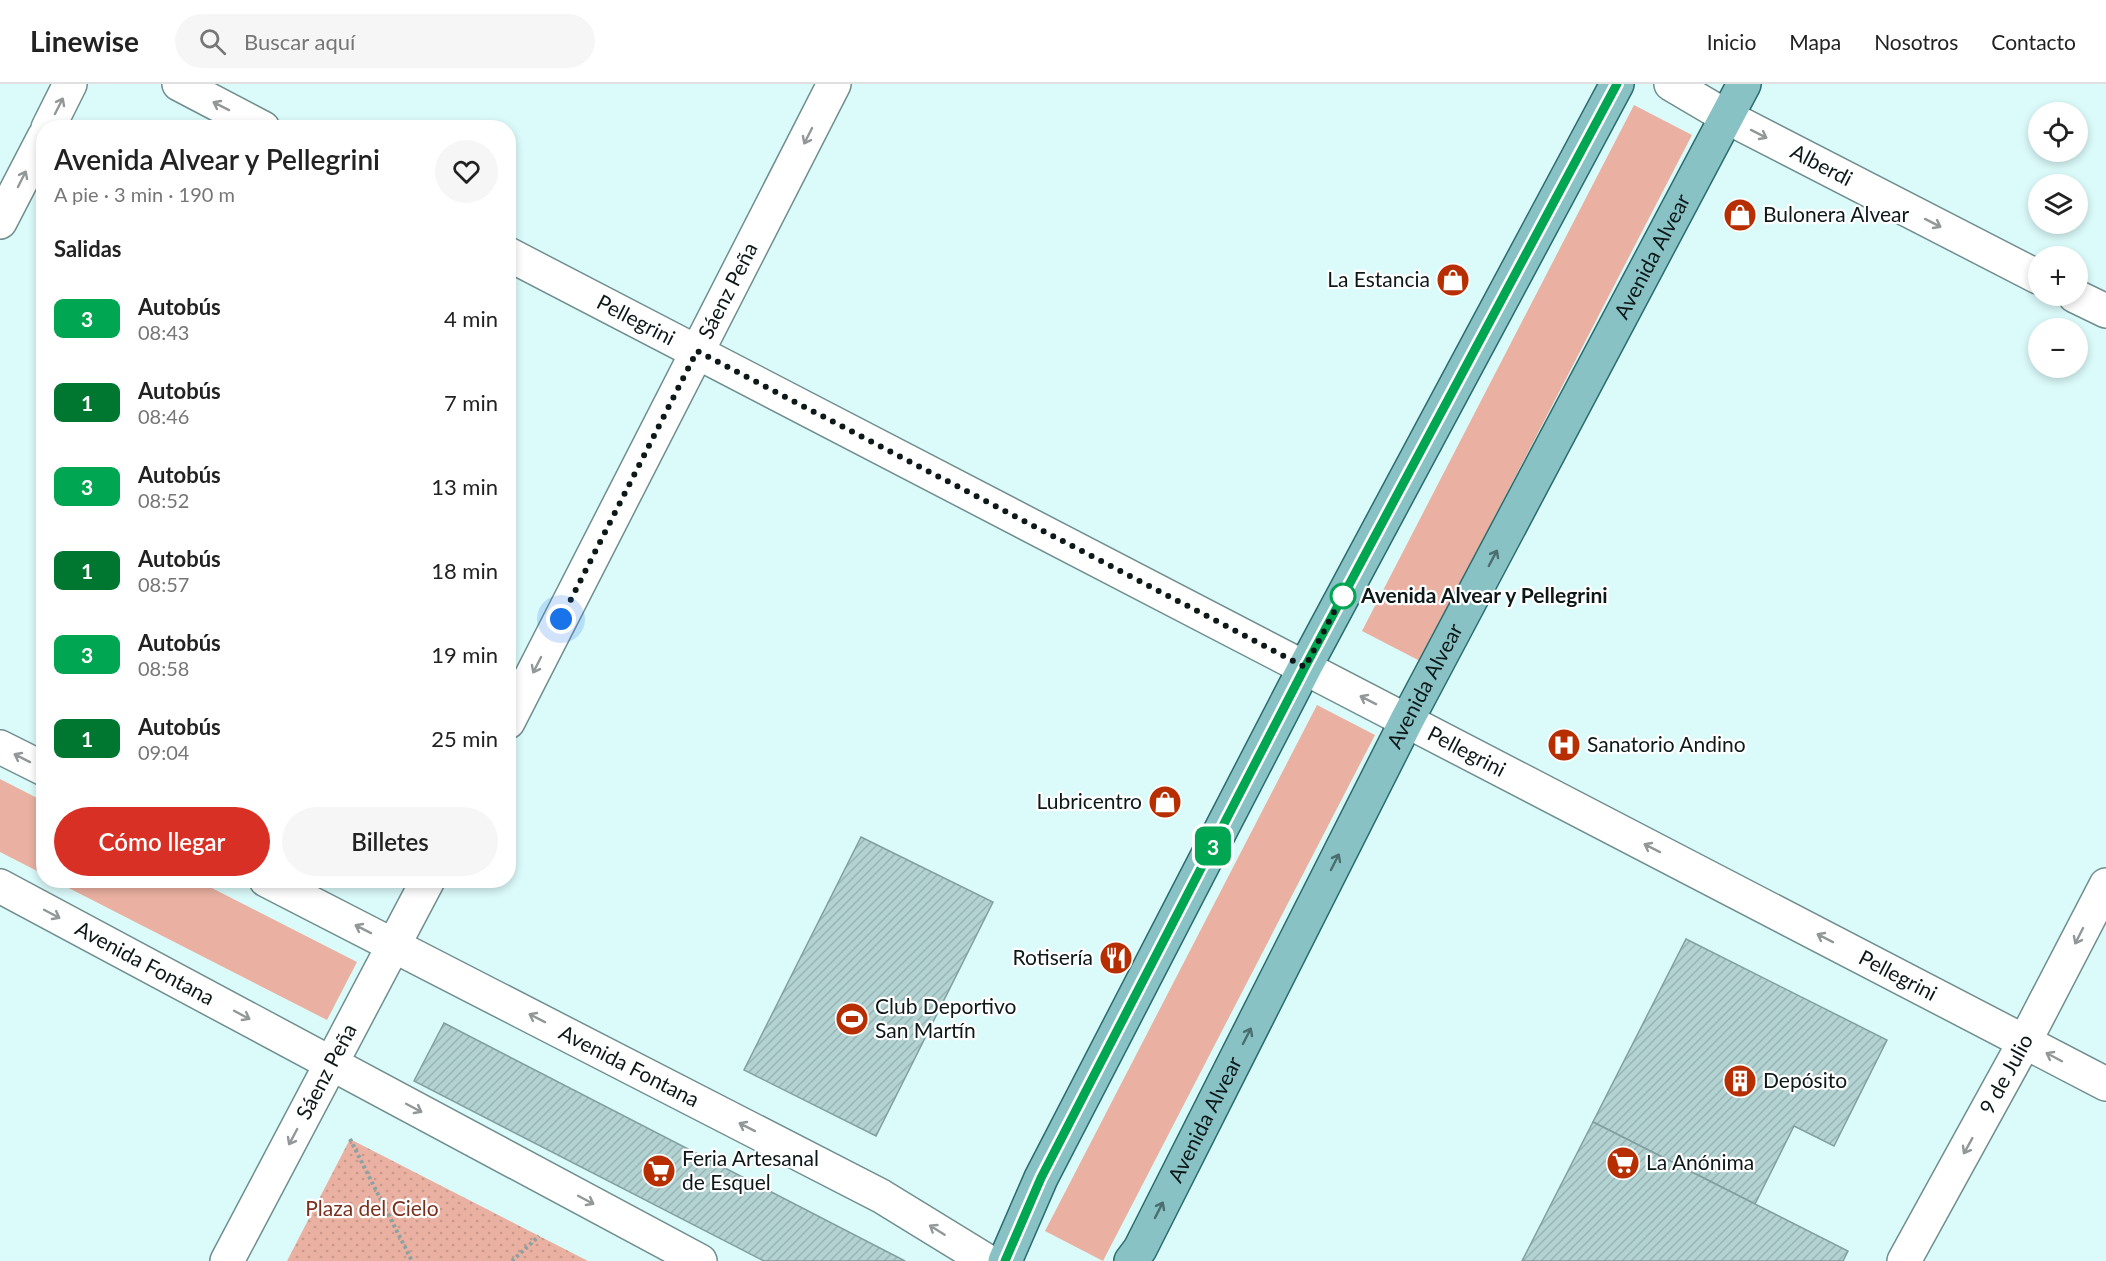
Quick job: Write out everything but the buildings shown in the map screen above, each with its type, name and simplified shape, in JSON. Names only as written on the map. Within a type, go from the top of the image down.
[{"type":"main road","points":[[1005,1261],[1041,1178],[1305,667],[1617,84]]},
{"type":"main road","name":"Avenida Alvear","points":[[1131,1261],[1150,1228],[1407,720],[1744,84]]},
{"type":"street","points":[[52,120],[70,84]]},
{"type":"street","points":[[179,84],[249,120]]},
{"type":"street","name":"Sáenz Peña","points":[[516,706],[834,84]]},
{"type":"street","name":"Alberdi","points":[[1671,84],[1727,117],[2028,272]]},
{"type":"street","points":[[0,222],[36,152]]},
{"type":"street","name":"Pellegrini","points":[[516,258],[2106,1084]]},
{"type":"street","points":[[2088,302],[2106,311]]},
{"type":"street","points":[[0,747],[36,765]]},
{"type":"street","name":"9 de Julio","points":[[1905,1261],[2025,1041],[2106,885]]},
{"type":"street","name":"Avenida Fontana","points":[[0,886],[700,1261]]},
{"type":"street","name":"Avenida Fontana","points":[[282,888],[882,1196],[987,1261]]},
{"type":"street","name":"Sáenz Peña","points":[[227,1261],[424,888]]},
{"type":"path","points":[[350,1139],[412,1261]]},
{"type":"path","points":[[512,1261],[539,1236]]},
{"type":"green space","points":[[1634,105],[1692,135],[1420,661],[1362,631]]},
{"type":"green space","points":[[1317,705],[1375,735],[1103,1261],[1045,1231]]},
{"type":"green space","points":[[0,779],[36,797],[36,870],[0,852]]},
{"type":"green space","points":[[69,888],[212,888],[357,962],[327,1020]]},
{"type":"green space","name":"Plaza del Cielo","points":[[350,1139],[588,1261],[287,1261]]},
{"type":"bus line","name":"3","points":[[1005,1261],[1041,1178],[1305,667],[1617,84]]},
{"type":"place","name":"Bulonera Alvear","points":[[1740,215]]},
{"type":"place","name":"La Estancia","points":[[1453,280]]},
{"type":"place","name":"Avenida Alvear y Pellegrini","points":[[1343,596]]},
{"type":"place","name":"Sanatorio Andino","points":[[1564,745]]},
{"type":"place","name":"Lubricentro","points":[[1165,802]]},
{"type":"place","name":"Rotisería","points":[[1116,958]]},
{"type":"place","name":"Club Deportivo San Martín","points":[[852,1019]]},
{"type":"place","name":"Depósito","points":[[1740,1081]]},
{"type":"place","name":"La Anónima","points":[[1623,1163]]},
{"type":"place","name":"Feria Artesanal de Esquel","points":[[659,1171]]},
{"type":"route","points":[[561,619],[697,351],[1305,667],[1344,593],[1343,596]]}]
